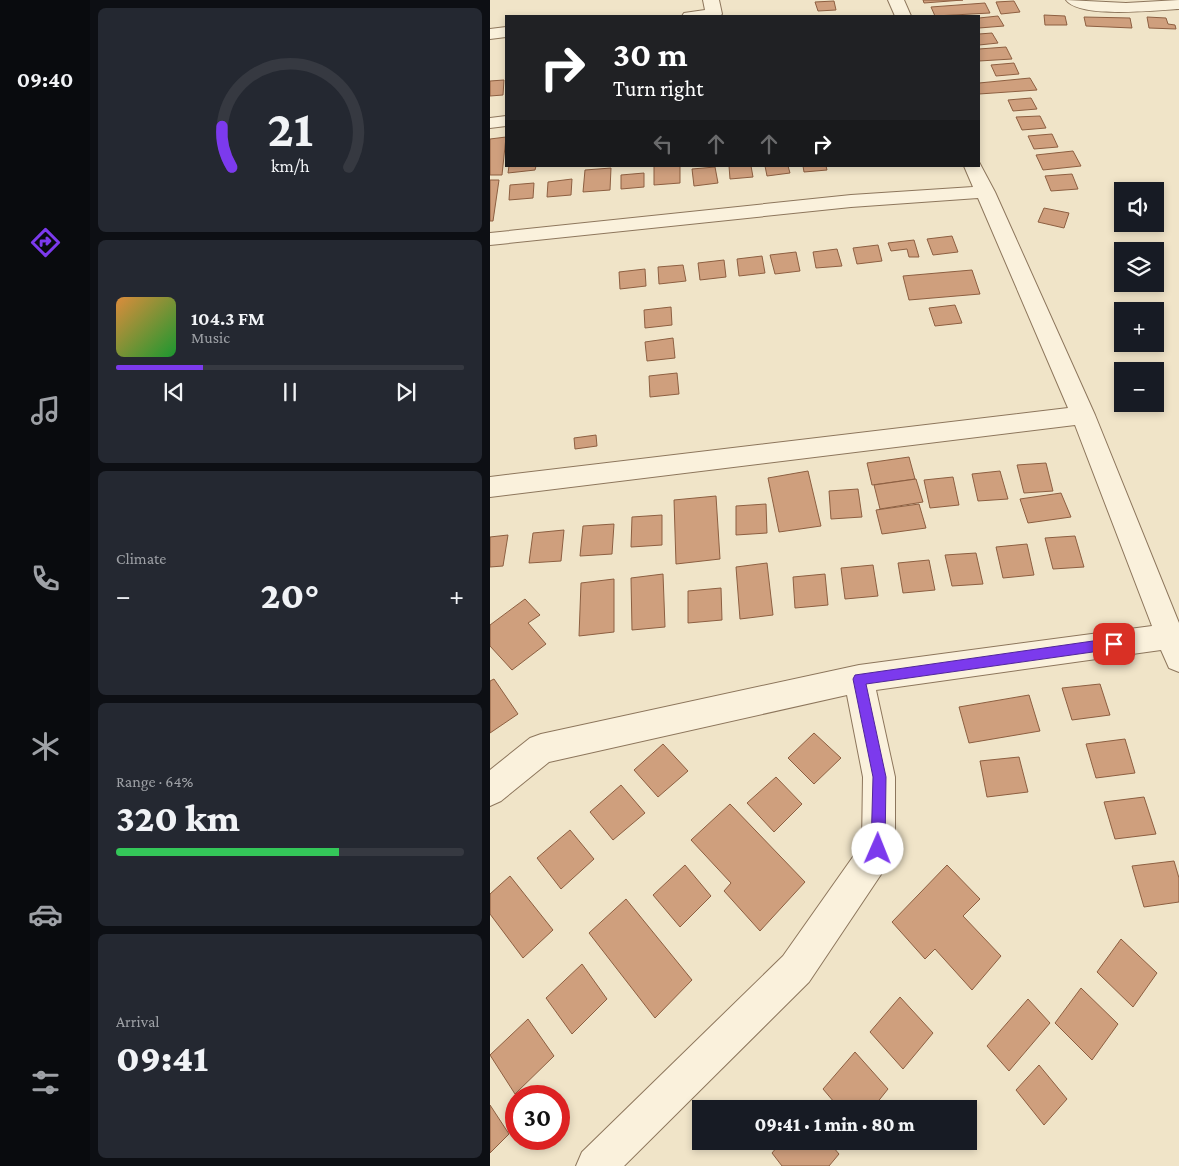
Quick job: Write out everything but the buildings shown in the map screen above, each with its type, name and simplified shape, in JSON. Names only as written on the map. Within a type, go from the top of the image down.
[{"type":"street","points":[[702,15],[714,14],[711,0]]},
{"type":"street","points":[[896,0],[903,15]]},
{"type":"street","points":[[1074,0],[1098,6],[1123,7],[1179,4]]},
{"type":"street","points":[[490,34],[505,32]]},
{"type":"street","points":[[490,123],[505,121]]},
{"type":"street","points":[[490,790],[541,749],[859,679],[1174,648],[1083,415],[973,167]]},
{"type":"street","points":[[490,239],[851,200],[985,192]]},
{"type":"street","points":[[490,487],[1083,415]]},
{"type":"street","points":[[596,1166],[796,969],[878,849],[880,777],[859,679]]},
{"type":"route","points":[[878,849],[880,777],[859,679],[1114,644]]}]
